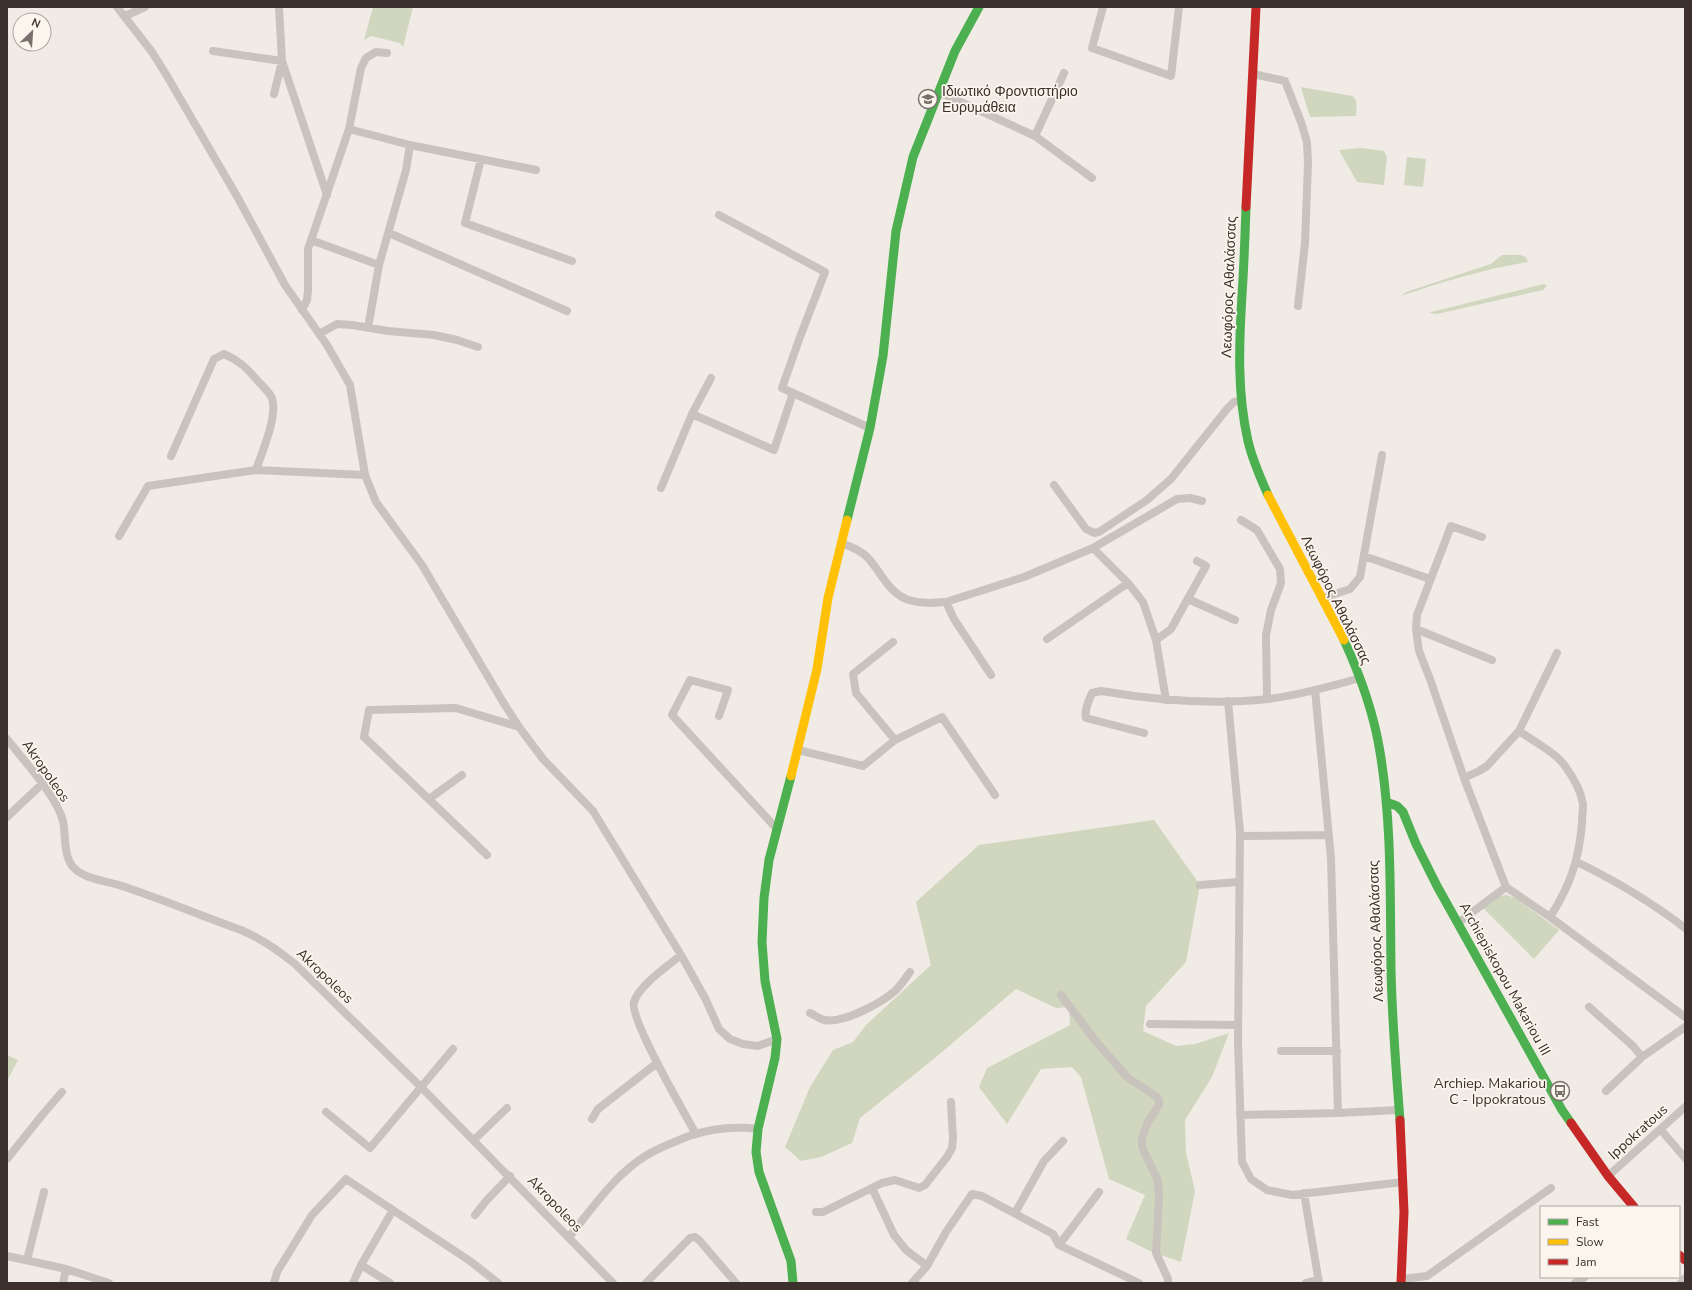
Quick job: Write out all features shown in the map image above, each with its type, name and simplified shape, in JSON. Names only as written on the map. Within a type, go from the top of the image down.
[{"type":"street","points":[[117,7],[167,76],[238,198],[285,285],[319,334],[350,385],[365,475],[376,502],[422,565],[502,702],[543,759],[593,811],[681,955],[705,998],[719,1029],[730,1039],[743,1044],[758,1046],[776,1039]]},
{"type":"street","points":[[125,16],[145,7]]},
{"type":"street","points":[[279,7],[282,61],[327,195]]},
{"type":"street","points":[[794,1283],[788,1253],[759,1172],[756,1152],[758,1130],[775,1058],[776,1039],[765,980],[762,942],[764,898],[769,860],[798,750],[816,669],[828,598],[870,428],[883,356],[896,231],[913,157],[955,51],[979,7]]},
{"type":"street","points":[[1103,7],[1092,48],[1171,76],[1179,7]]},
{"type":"street","name":"Λεωφόρος Αθαλάσσας","points":[[1256,7],[1240,358],[1241,400],[1245,429],[1251,454],[1259,475],[1271,502],[1324,598],[1341,634],[1360,678],[1380,750],[1386,802],[1392,1002],[1404,1196],[1402,1281]]},
{"type":"street","points":[[213,51],[282,61]]},
{"type":"street","points":[[302,310],[307,300],[308,250],[349,129],[360,68],[366,58],[376,52],[388,53]]},
{"type":"street","points":[[274,94],[282,61]]},
{"type":"street","points":[[1035,136],[1064,74]]},
{"type":"street","points":[[1253,74],[1285,81],[1307,142],[1308,163],[1305,242],[1298,306]]},
{"type":"street","points":[[939,92],[1035,136],[1092,178]]},
{"type":"street","points":[[349,129],[410,144],[536,170]]},
{"type":"street","points":[[368,328],[379,265],[406,170],[410,144]]},
{"type":"street","points":[[481,159],[465,223],[572,261]]},
{"type":"street","points":[[719,214],[825,272],[782,388],[870,428]]},
{"type":"street","points":[[389,233],[567,311]]},
{"type":"street","points":[[311,240],[379,265]]},
{"type":"street","points":[[319,334],[337,324],[434,335],[457,340],[478,347]]},
{"type":"street","points":[[171,456],[214,359],[224,354],[236,359],[244,366],[271,396],[273,407],[272,421],[256,470]]},
{"type":"street","points":[[661,488],[692,414],[711,378]]},
{"type":"street","points":[[692,414],[774,450],[793,393]]},
{"type":"street","points":[[1054,485],[1086,529],[1094,533],[1099,532],[1147,500],[1171,479],[1227,409],[1234,402],[1241,400]]},
{"type":"street","points":[[1324,598],[1350,589],[1360,577],[1382,455]]},
{"type":"street","points":[[119,536],[148,486],[256,470],[365,475]]},
{"type":"street","points":[[841,543],[856,549],[868,558],[894,592],[908,600],[926,604],[946,602],[1024,577],[1093,548],[1177,499],[1190,498],[1202,501]]},
{"type":"street","points":[[1241,520],[1257,530],[1280,569],[1281,584],[1271,610],[1266,635],[1267,699]]},
{"type":"street","points":[[1482,537],[1452,526],[1416,616],[1416,629],[1419,651],[1464,778],[1506,887],[1550,916],[1685,1017]]},
{"type":"street","points":[[1093,548],[1128,583],[1143,602],[1156,640],[1166,700]]},
{"type":"street","points":[[1364,556],[1430,579]]},
{"type":"street","points":[[1156,640],[1171,629],[1206,566],[1196,561]]},
{"type":"street","points":[[1047,639],[1128,583]]},
{"type":"street","points":[[1188,598],[1235,620]]},
{"type":"street","points":[[946,602],[954,619],[991,675]]},
{"type":"street","points":[[1416,629],[1492,660]]},
{"type":"street","points":[[893,642],[853,674],[856,693],[895,740]]},
{"type":"street","points":[[1464,778],[1487,766],[1519,732],[1557,653]]},
{"type":"street","points":[[1144,733],[1086,718],[1088,701],[1092,693],[1101,691],[1166,700],[1267,699],[1315,690],[1360,678]]},
{"type":"street","points":[[719,716],[728,690],[690,680],[672,715],[777,829]]},
{"type":"street","points":[[1315,690],[1329,835],[1338,1113]]},
{"type":"street","points":[[1228,700],[1240,836],[1238,882],[1238,1025],[1242,1162],[1251,1179],[1267,1190],[1292,1194],[1403,1182]]},
{"type":"street","points":[[487,855],[364,737],[369,710],[456,708],[519,727]]},
{"type":"street","points":[[798,750],[863,766],[895,740],[942,717],[995,795]]},
{"type":"street","points":[[1519,732],[1542,746],[1564,765],[1577,784],[1583,804],[1577,862],[1561,899],[1550,916]]},
{"type":"street","name":"Akropoleos","points":[[7,739],[42,784],[60,813],[69,859],[71,864],[79,872],[241,930],[266,942],[295,964],[421,1086],[613,1283]]},
{"type":"street","points":[[429,799],[462,775]]},
{"type":"street","points":[[7,817],[42,784]]},
{"type":"street","name":"Archiepiskopou Makariou III","points":[[1386,802],[1397,806],[1403,812],[1416,844],[1458,923],[1562,1110],[1608,1176],[1633,1206]]},
{"type":"street","points":[[1240,836],[1329,835]]},
{"type":"street","points":[[1577,862],[1613,879],[1664,912],[1685,928]]},
{"type":"street","points":[[1200,885],[1238,882]]},
{"type":"street","points":[[1458,923],[1506,887]]},
{"type":"street","points":[[681,955],[638,992],[633,1003],[639,1023],[657,1063],[696,1134]]},
{"type":"street","points":[[810,1013],[823,1019],[831,1020],[844,1017],[872,1006],[894,991],[910,972]]},
{"type":"street","points":[[1061,995],[1094,1039],[1128,1078],[1156,1096],[1159,1100],[1159,1105],[1148,1122],[1142,1138],[1142,1147],[1158,1181],[1159,1198],[1156,1253],[1168,1283]]},
{"type":"street","points":[[1589,1007],[1633,1046],[1642,1058]]},
{"type":"street","points":[[1150,1024],[1238,1025]]},
{"type":"street","points":[[1606,1091],[1642,1058],[1685,1027]]},
{"type":"street","points":[[326,1112],[370,1148],[453,1049]]},
{"type":"street","points":[[1281,1051],[1337,1051]]},
{"type":"street","points":[[592,1119],[598,1110],[657,1063]]},
{"type":"street","points":[[7,1159],[62,1092]]},
{"type":"street","points":[[816,1212],[823,1212],[882,1183],[895,1180],[919,1188],[925,1185],[947,1157],[952,1148],[951,1102]]},
{"type":"street","name":"Ippokratous","points":[[1608,1176],[1685,1107]]},
{"type":"street","points":[[474,1140],[507,1108]]},
{"type":"street","points":[[1240,1115],[1398,1110]]},
{"type":"street","points":[[569,1238],[603,1196],[625,1173],[646,1156],[668,1144],[705,1130],[747,1128],[758,1130]]},
{"type":"street","points":[[1661,1130],[1685,1158]]},
{"type":"street","points":[[1015,1214],[1044,1161],[1063,1141]]},
{"type":"street","points":[[475,1215],[510,1176]]},
{"type":"street","points":[[274,1283],[277,1272],[312,1216],[346,1179],[470,1261],[498,1283]]},
{"type":"street","points":[[872,1188],[894,1236],[906,1250],[927,1266]]},
{"type":"street","points":[[1402,1281],[1427,1276],[1551,1188]]},
{"type":"street","points":[[27,1260],[44,1192]]},
{"type":"street","points":[[1059,1245],[1099,1192]]},
{"type":"street","points":[[1304,1193],[1318,1282],[1306,1283]]},
{"type":"street","points":[[912,1283],[927,1266],[946,1232],[972,1194],[982,1196],[1053,1234],[1059,1245],[1139,1283]]},
{"type":"street","points":[[353,1283],[361,1265],[393,1210]]},
{"type":"street","points":[[646,1283],[690,1238],[695,1237],[736,1283]]},
{"type":"street","points":[[7,1256],[66,1269],[109,1283]]},
{"type":"street","points":[[361,1265],[390,1283]]},
{"type":"street","points":[[63,1283],[66,1269]]},
{"type":"street","points":[[1681,1283],[1685,1278]]},
{"type":"green space","points":[[373,7],[413,7],[403,47],[400,43],[371,36],[364,40]]},
{"type":"green space","points":[[1301,87],[1352,96],[1356,100],[1356,116],[1310,117]]},
{"type":"green space","points":[[1361,148],[1384,151],[1387,157],[1384,185],[1357,182],[1339,150]]},
{"type":"green space","points":[[1407,157],[1426,159],[1423,187],[1404,185]]},
{"type":"green space","points":[[1502,255],[1520,255],[1526,257],[1528,262],[1480,272],[1401,296],[1406,292],[1491,264]]},
{"type":"green space","points":[[1544,284],[1547,286],[1543,290],[1437,314],[1428,313]]},
{"type":"green space","points":[[1154,820],[1200,885],[1186,962],[1146,1006],[1143,1031],[1176,1046],[1195,1044],[1229,1033],[1212,1077],[1185,1120],[1186,1153],[1195,1191],[1181,1262],[1152,1252],[1126,1239],[1145,1195],[1109,1179],[1081,1077],[1072,1067],[1041,1069],[1007,1124],[979,1087],[987,1068],[1070,1025],[1069,1007],[1056,1008],[1016,989],[935,1058],[860,1118],[852,1143],[821,1157],[801,1161],[785,1147],[810,1087],[833,1050],[853,1042],[866,1025],[931,965],[916,902],[979,845]]},
{"type":"green space","points":[[1507,895],[1517,899],[1559,930],[1534,959],[1483,908],[1499,896]]},
{"type":"green space","points":[[7,1055],[18,1060],[7,1081]]},
{"type":"traffic: fast","points":[[847,520],[870,428],[883,356],[896,231],[913,157],[955,51],[979,7]]},
{"type":"traffic: fast","points":[[1246,207],[1240,332],[1240,387],[1244,423],[1250,448],[1256,468],[1268,495]]},
{"type":"traffic: fast","points":[[1344,640],[1356,667],[1370,709],[1380,752],[1384,779],[1390,860],[1392,1007],[1400,1120]]},
{"type":"traffic: fast","points":[[791,776],[769,860],[764,898],[762,942],[765,981],[777,1039],[775,1058],[758,1129],[756,1152],[759,1172],[791,1261],[793,1283]]},
{"type":"traffic: fast","points":[[1386,802],[1397,806],[1403,812],[1416,844],[1437,886],[1562,1110],[1571,1123]]},
{"type":"traffic: slow","points":[[1268,495],[1344,640]]},
{"type":"traffic: slow","points":[[791,776],[817,669],[828,598],[847,520]]},
{"type":"traffic: jam","points":[[1246,207],[1256,7]]},
{"type":"traffic: jam","points":[[1400,1120],[1404,1212],[1401,1283]]},
{"type":"traffic: jam","points":[[1571,1123],[1608,1176],[1633,1206]]},
{"type":"traffic: jam","points":[[1680,1256],[1685,1260]]},
{"type":"place","name":"Ιδιωτικό Φροντιστήριο Ευρυμάθεια","points":[[928,99]]},
{"type":"place","name":"Archiep. Makariou C - Ippokratous","points":[[1560,1091]]}]
